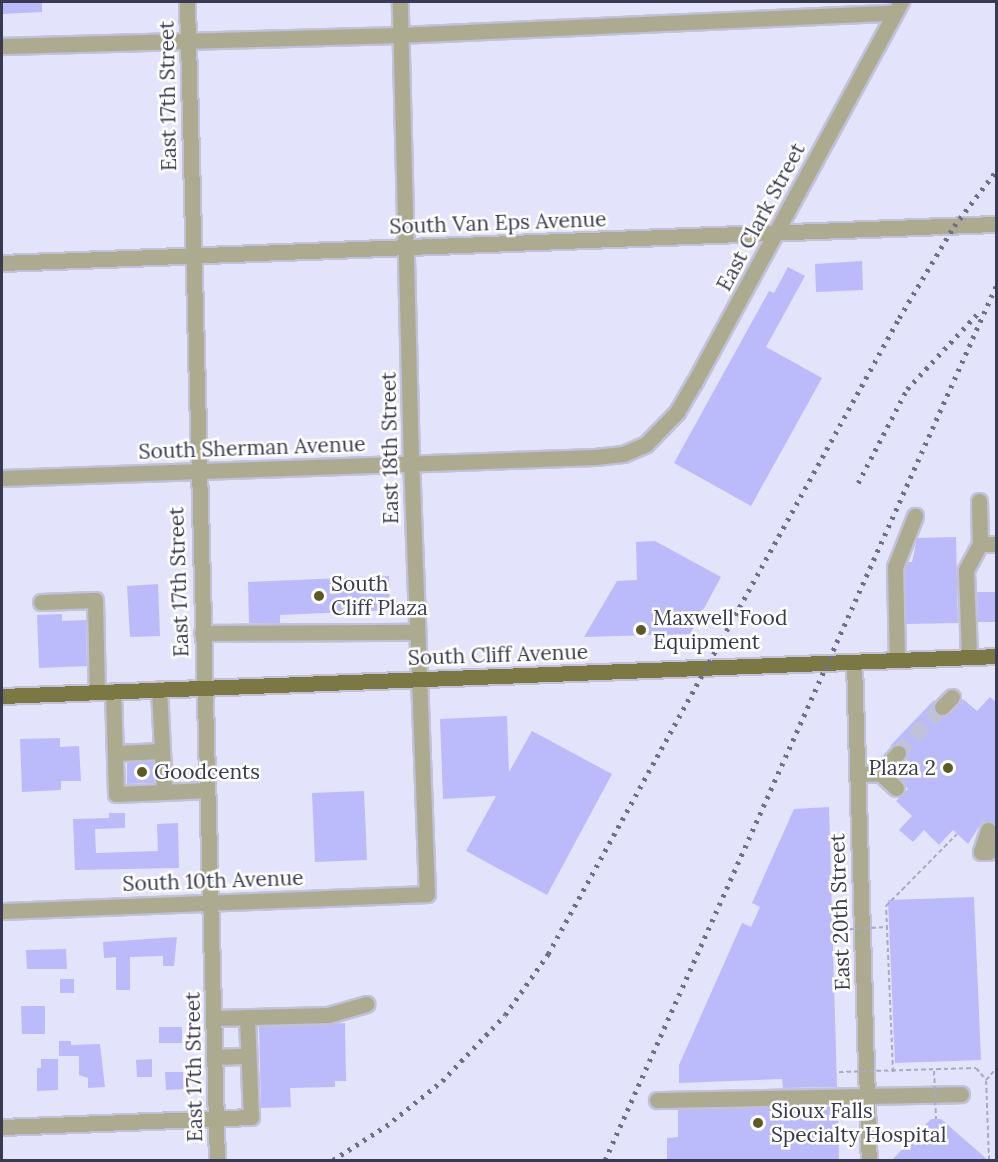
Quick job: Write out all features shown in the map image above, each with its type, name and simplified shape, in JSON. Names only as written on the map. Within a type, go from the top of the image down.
[{"type":"main road","name":"South Cliff Avenue","points":[[2,696],[996,656]]},
{"type":"street","name":"East 17th Street","points":[[187,2],[197,470],[217,1161]]},
{"type":"street","name":"East 18th Street","points":[[400,2],[411,463],[427,894]]},
{"type":"street","points":[[2,46],[401,35],[897,7]]},
{"type":"street","name":"East Clark Street","points":[[646,444],[682,402],[897,7]]},
{"type":"street","name":"South Van Eps Avenue","points":[[2,262],[192,257],[996,225]]},
{"type":"street","name":"South Sherman Avenue","points":[[2,478],[595,457],[623,454],[646,444]]},
{"type":"street","points":[[969,657],[966,570],[980,544],[979,501]]},
{"type":"street","points":[[897,660],[895,567],[915,516]]},
{"type":"street","points":[[980,544],[996,544]]},
{"type":"street","points":[[41,602],[95,600],[97,692]]},
{"type":"street","points":[[202,633],[417,632]]},
{"type":"street","name":"East 20th Street","points":[[854,662],[869,1161]]},
{"type":"street","points":[[159,689],[164,792]]},
{"type":"street","points":[[113,691],[116,794],[207,790]]},
{"type":"street","points":[[115,753],[162,752]]},
{"type":"street","points":[[880,773],[898,753]]},
{"type":"street","points":[[857,774],[880,773],[897,788]]},
{"type":"street","name":"South 10th Avenue","points":[[2,911],[427,894]]},
{"type":"street","points":[[214,1018],[328,1015],[366,1004]]},
{"type":"street","points":[[2,1127],[250,1117],[247,1017]]},
{"type":"street","points":[[214,1057],[248,1056]]},
{"type":"street","points":[[657,1100],[961,1094]]},
{"type":"path","points":[[892,1072],[886,906],[957,834]]},
{"type":"path","points":[[834,930],[887,927]]},
{"type":"path","points":[[839,1071],[892,1072],[976,1068],[986,1080],[989,1161]]},
{"type":"path","points":[[986,1080],[996,1069]]},
{"type":"path","points":[[934,1071],[936,1119]]},
{"type":"building","points":[[2,2],[42,2],[42,12],[2,14]]},
{"type":"building","points":[[862,261],[863,290],[816,292],[815,264]]},
{"type":"building","points":[[788,267],[805,276],[766,347],[822,378],[751,506],[674,463],[769,291],[774,293]]},
{"type":"building","points":[[956,537],[958,623],[906,624],[905,569],[907,562],[912,562],[917,538]]},
{"type":"building","points":[[655,541],[721,577],[690,634],[584,637],[617,581],[637,580],[636,542]]},
{"type":"building","name":"South Cliff Plaza","points":[[389,576],[390,610],[280,615],[280,623],[249,623],[248,582]]},
{"type":"building","points":[[158,584],[160,636],[130,637],[127,586]]},
{"type":"building","points":[[977,592],[996,592],[996,622],[978,622]]},
{"type":"building","points":[[62,614],[62,621],[86,620],[87,666],[39,668],[37,615]]},
{"type":"building","name":"Plaza 2","points":[[990,697],[996,702],[996,826],[990,821],[982,822],[968,844],[953,830],[939,845],[924,830],[913,842],[899,830],[912,816],[896,801],[908,789],[895,774],[907,761],[907,751],[901,744],[890,746],[934,700],[935,713],[944,716],[963,699],[977,711]]},
{"type":"building","points":[[507,716],[509,772],[532,731],[612,774],[547,895],[466,851],[496,796],[443,799],[440,719]]},
{"type":"building","points":[[60,738],[60,747],[79,746],[81,781],[61,781],[61,790],[22,792],[20,739]]},
{"type":"building","points":[[153,761],[154,783],[127,784],[127,762]]},
{"type":"building","points":[[364,791],[367,860],[315,862],[312,793]]},
{"type":"building","points":[[829,807],[837,1087],[783,1088],[782,1079],[679,1083],[679,1065],[742,923],[751,927],[760,907],[752,903],[794,809]]},
{"type":"building","points":[[109,813],[125,813],[125,828],[95,829],[96,853],[158,851],[157,824],[178,823],[179,868],[75,870],[73,819],[109,818]]},
{"type":"building","points":[[974,897],[981,1060],[895,1063],[888,900]]},
{"type":"building","points":[[177,937],[174,966],[163,966],[163,956],[130,957],[130,990],[116,990],[116,957],[104,958],[103,942]]},
{"type":"building","points":[[66,949],[67,969],[27,969],[26,950]]},
{"type":"building","points":[[60,979],[74,979],[74,993],[60,993]]},
{"type":"building","points":[[21,1006],[45,1006],[45,1034],[22,1034]]},
{"type":"building","points":[[345,1023],[346,1081],[335,1081],[335,1087],[290,1088],[291,1107],[261,1108],[259,1027]]},
{"type":"building","points":[[159,1027],[182,1027],[182,1043],[159,1043]]},
{"type":"building","points":[[59,1041],[71,1041],[71,1045],[100,1044],[105,1087],[88,1088],[88,1078],[79,1075],[79,1056],[59,1056]]},
{"type":"building","points":[[41,1059],[58,1059],[58,1090],[37,1091],[37,1068],[41,1068]]},
{"type":"building","points":[[152,1059],[152,1077],[137,1077],[136,1060]]},
{"type":"building","points":[[165,1072],[183,1072],[184,1089],[166,1090]]},
{"type":"building","name":"Sioux Falls Specialty Hospital","points":[[838,1106],[839,1161],[667,1161],[667,1138],[678,1137],[678,1109]]},
{"type":"building","points":[[931,1119],[941,1119],[989,1161],[891,1161]]},
{"type":"tunnel","points":[[898,753],[942,707]]},
{"type":"railway","points":[[333,1160],[386,1126],[442,1081],[505,1015],[548,954],[899,318],[954,226],[996,171]]},
{"type":"railway","points":[[605,1160],[996,286]]},
{"type":"railway","points":[[858,483],[907,389],[980,311]]},
{"type":"place","name":"South Cliff Plaza","points":[[319,596]]},
{"type":"place","name":"Maxwell Food Equipment","points":[[641,630]]},
{"type":"place","name":"Plaza 2","points":[[948,768]]},
{"type":"place","name":"Goodcents","points":[[142,772]]},
{"type":"place","name":"Sioux Falls Specialty Hospital","points":[[758,1123]]}]
